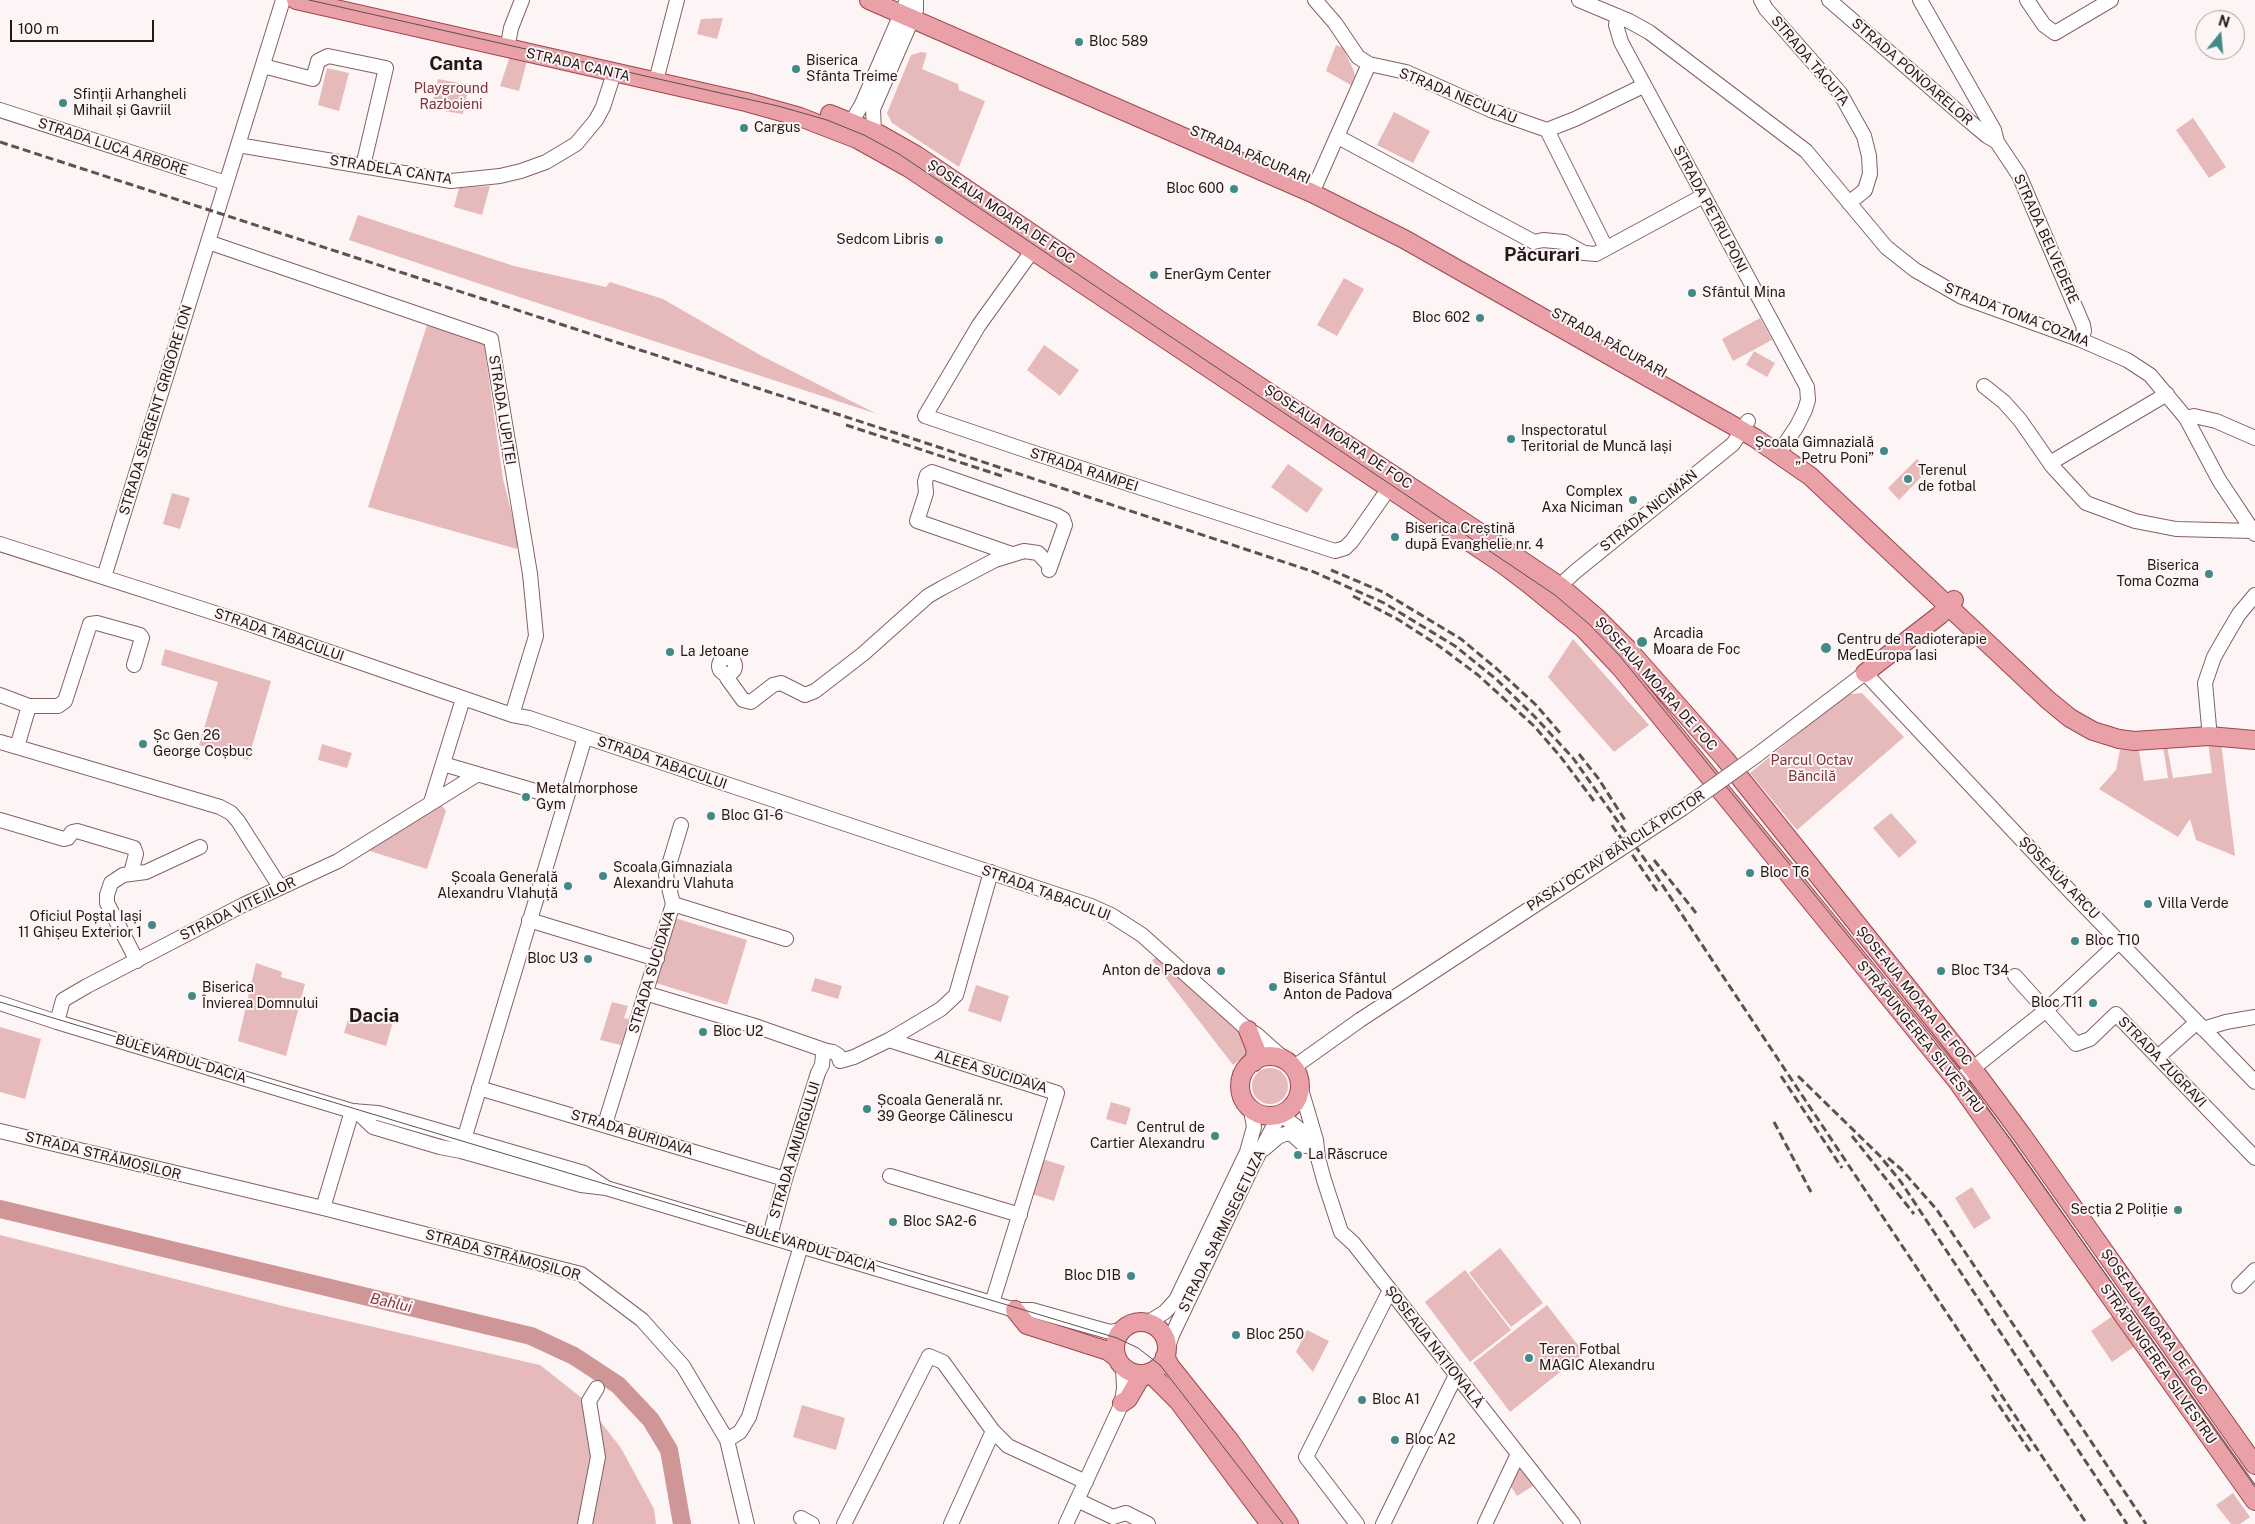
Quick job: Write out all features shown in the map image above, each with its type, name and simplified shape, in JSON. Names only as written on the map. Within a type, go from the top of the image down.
[{"type":"main road","name":"STRADA CANTA","points":[[296,0],[508,44],[658,72],[801,106],[854,131]]},
{"type":"main road","name":"STRADA CANTA","points":[[340,0],[614,73],[777,110],[825,125],[854,131]]},
{"type":"main road","name":"STRADA PĂCURARI","points":[[868,0],[907,7],[1314,188],[1745,426],[1782,449],[1951,603],[2075,712],[2097,723],[2134,733],[2209,727],[2255,730]]},
{"type":"main road","name":"ȘOSEAUA MOARA DE FOC","points":[[854,131],[874,132],[916,155],[1037,245]]},
{"type":"main road","name":"ȘOSEAUA MOARA DE FOC","points":[[854,131],[909,168],[1158,318],[1393,482],[1504,565],[1596,617],[1627,648],[1725,760],[1973,1069],[2022,1135],[2255,1465]]},
{"type":"main road","name":"STRĂPUNGEREA SILVESTRU","points":[[1555,594],[1584,629],[1620,667],[1958,1081],[2255,1501]]},
{"type":"main road","name":"STRADA PĂCURARI","points":[[1951,603],[2048,700],[2070,718],[2093,731],[2119,739],[2134,741],[2209,736],[2255,740]]},
{"type":"main road","points":[[1865,673],[1940,615],[1951,603]]},
{"type":"main road","points":[[1248,1030],[1256,1050],[1254,1062]]},
{"type":"main road","points":[[1267,1057],[1289,1063],[1300,1086],[1293,1104],[1280,1114],[1264,1115],[1251,1110],[1243,1099],[1241,1084],[1247,1069],[1254,1062],[1267,1057]]},
{"type":"main road","points":[[1015,1310],[1027,1325],[1108,1351],[1132,1372],[1148,1373],[1176,1399],[1270,1524]]},
{"type":"main road","points":[[1120,1362],[1115,1343],[1122,1330],[1134,1323],[1147,1322],[1162,1332],[1166,1342],[1166,1353],[1170,1366],[1240,1455],[1289,1524]]},
{"type":"main road","points":[[1125,1401],[1139,1380],[1160,1365],[1166,1353]]},
{"type":"main road","points":[[1125,1401],[1150,1389],[1176,1399]]},
{"type":"street","points":[[226,183],[283,0]]},
{"type":"street","points":[[508,44],[522,0]]},
{"type":"street","points":[[658,72],[677,0]]},
{"type":"street","points":[[1314,188],[1369,64],[1358,57],[1335,23],[1315,0]]},
{"type":"street","name":"STRADA TOMA COZMA","points":[[1579,0],[1618,16],[1669,46],[1806,151],[1886,247],[1915,270],[1946,289],[2081,340],[2138,366],[2150,375],[2186,418],[2219,480],[2253,533]]},
{"type":"street","name":"STRADA TĂCUTA","points":[[1762,0],[1766,9],[1840,93],[1864,136],[1869,156],[1870,174],[1865,190],[1849,203]]},
{"type":"street","name":"STRADA PONOARELOR","points":[[1829,0],[1962,115],[1997,142]]},
{"type":"street","points":[[1920,0],[1994,130],[1997,142]]},
{"type":"street","points":[[2027,0],[2044,25],[2055,33],[2111,0]]},
{"type":"street","points":[[854,131],[862,104],[907,7]]},
{"type":"street","points":[[874,132],[873,109],[907,7]]},
{"type":"street","name":"STRADA PETRU PONI","points":[[1618,16],[1616,25],[1618,35],[1643,86],[1807,388],[1808,400],[1805,410],[1782,449]]},
{"type":"street","points":[[263,66],[313,79],[318,61],[328,56],[386,68],[363,166]]},
{"type":"street","name":"STRADA NECULAU","points":[[1369,64],[1406,72],[1493,111],[1547,130]]},
{"type":"street","name":"STRADELA CANTA","points":[[238,145],[451,181],[479,179],[521,172],[546,162],[576,144],[596,120],[603,107],[614,73]]},
{"type":"street","points":[[1606,248],[1547,130],[1575,120],[1643,86]]},
{"type":"street","points":[[1962,115],[1977,102]]},
{"type":"street","name":"STRADA LUCA ARBORE","points":[[0,110],[226,183]]},
{"type":"street","points":[[1338,137],[1534,242],[1543,240],[1564,242],[1584,253],[1596,254],[1703,196]]},
{"type":"street","name":"STRADA BELVEDERE","points":[[1997,142],[2019,175],[2039,218],[2083,325],[2084,331],[2081,340]]},
{"type":"street","name":"STRADA SERGENT GRIGORE ION","points":[[104,577],[226,183]]},
{"type":"street","name":"STRADA LUPIȚEI","points":[[208,242],[491,339],[530,574],[536,636],[512,715]]},
{"type":"street","name":"STRADA RAMPEI","points":[[1037,245],[979,325],[925,416],[1335,551],[1345,548],[1352,541],[1393,482]]},
{"type":"street","points":[[1984,386],[2004,402],[2020,420],[2050,463],[2081,500],[2100,510],[2135,521],[2176,530],[2253,533]]},
{"type":"street","points":[[2050,463],[2167,394]]},
{"type":"street","points":[[2186,418],[2194,416],[2216,421],[2255,438]]},
{"type":"street","name":"STRADA NICIMAN","points":[[1555,594],[1566,580],[1733,444],[1745,426]]},
{"type":"street","points":[[727,674],[727,678],[743,700],[751,702],[774,685],[780,683],[805,694],[815,691],[864,654],[928,596],[995,560],[1024,550],[1038,553],[1050,568],[1066,525],[1062,519],[1056,515],[932,472],[927,475],[925,482],[926,493],[916,521],[1012,554]]},
{"type":"street","name":"STRADA TABACULUI","points":[[0,544],[297,640],[463,699],[512,715],[529,718],[1091,906],[1119,919],[1142,935],[1248,1030],[1256,1034],[1289,1063]]},
{"type":"street","points":[[2209,727],[2205,683],[2214,656],[2239,614],[2255,595]]},
{"type":"street","points":[[0,695],[29,706],[58,706],[65,701],[87,630],[93,623],[140,635],[142,638],[134,665]]},
{"type":"street","name":"ȘOSEAUA ARCU","points":[[1865,673],[2255,1082]]},
{"type":"street","name":"PASAJ OCTAV BĂNCILĂ PICTOR","points":[[1289,1063],[1360,1020],[1690,804],[1865,673]]},
{"type":"street","points":[[431,802],[463,699]]},
{"type":"street","points":[[17,747],[29,706]]},
{"type":"street","points":[[463,1144],[585,737]]},
{"type":"street","points":[[0,742],[220,807],[231,813],[238,821],[280,888]]},
{"type":"street","points":[[443,764],[566,800]]},
{"type":"street","name":"STRADA VITEJILOR","points":[[57,1022],[63,1000],[243,904],[338,860],[478,774]]},
{"type":"street","points":[[0,820],[64,839],[68,838],[72,832],[77,831],[134,848],[136,854],[131,873]]},
{"type":"street","points":[[673,904],[666,875],[681,826]]},
{"type":"street","points":[[137,961],[107,903],[106,895],[111,883],[123,875],[154,869],[200,847]]},
{"type":"street","name":"STRADA AMURGULUI","points":[[822,1065],[828,1070],[834,1070],[840,1061],[854,1057],[889,1040],[941,1009],[956,995],[991,872]]},
{"type":"street","name":"STRADA SUCIDAVA","points":[[605,1124],[673,904],[786,939]]},
{"type":"street","points":[[529,920],[657,959]]},
{"type":"street","points":[[1958,1081],[2045,1011],[2120,941]]},
{"type":"street","points":[[2015,976],[2045,1011]]},
{"type":"street","points":[[645,993],[758,1027],[827,1051],[838,1055],[840,1061]]},
{"type":"street","name":"BULEVARDUL DACIA","points":[[2,1005],[354,1111],[378,1113],[438,1131],[463,1144],[584,1173],[606,1188],[1015,1310],[1032,1310],[1110,1332],[1122,1330]]},
{"type":"street","name":"STRADA ZUGRAVI","points":[[2045,1011],[2076,1044],[2090,1039],[2116,1014],[2255,1158]]},
{"type":"street","points":[[2158,1057],[2200,1025],[2255,1017]]},
{"type":"street","name":"ALEEA SUCIDAVA","points":[[889,1040],[1057,1093],[992,1303]]},
{"type":"street","name":"STRADA AMURGULUI","points":[[770,1236],[785,1179],[822,1065],[823,1055],[827,1051]]},
{"type":"street","name":"ȘOSEAUA NAȚIONALĂ","points":[[1300,1086],[1316,1140],[1318,1158],[1324,1180],[1342,1232],[1354,1244],[1573,1524]]},
{"type":"street","name":"STRADA BURIDAVA","points":[[479,1088],[785,1179]]},
{"type":"street","name":"STRADA SARMISEGETUZA","points":[[1147,1322],[1166,1312],[1176,1300],[1247,1152],[1254,1127],[1251,1110]]},
{"type":"street","points":[[323,1208],[354,1111]]},
{"type":"street","name":"STRADA SARMISEGETUZA","points":[[1166,1353],[1172,1335],[1257,1156],[1280,1114]]},
{"type":"street","name":"ȘOSEAUA NAȚIONALĂ","points":[[1280,1114],[1303,1132],[1318,1158]]},
{"type":"street","name":"STRADA STRĂMOȘILOR","points":[[0,1130],[323,1208],[581,1274],[642,1320],[683,1366],[727,1440],[747,1524]]},
{"type":"street","points":[[1257,1156],[1278,1137],[1292,1134],[1304,1145],[1324,1180]]},
{"type":"street","points":[[890,1176],[1020,1215]]},
{"type":"street","points":[[727,1440],[740,1432],[749,1417],[801,1246]]},
{"type":"street","points":[[2239,1286],[2255,1270]]},
{"type":"street","points":[[1357,1524],[1306,1457],[1390,1290]]},
{"type":"street","points":[[844,1524],[929,1356],[943,1362],[993,1431],[1008,1446],[1086,1482]]},
{"type":"street","points":[[1066,1524],[1125,1401],[1120,1362]]},
{"type":"street","points":[[1383,1524],[1456,1375]]},
{"type":"street","points":[[585,1524],[598,1457],[589,1401],[597,1388]]},
{"type":"street","points":[[951,1524],[993,1431]]},
{"type":"street","points":[[1485,1524],[1518,1454]]},
{"type":"street","points":[[1077,1500],[1113,1517],[1126,1513],[1148,1524]]},
{"type":"green space","points":[[723,18],[717,39],[697,34],[701,19]]},
{"type":"green space","points":[[1336,45],[1343,48],[1353,69],[1355,75],[1351,85],[1326,71]]},
{"type":"green space","points":[[921,52],[927,53],[922,69],[958,84],[959,90],[985,101],[959,167],[892,123],[887,113],[911,55]]},
{"type":"green space","points":[[511,53],[528,57],[519,91],[500,86]]},
{"type":"green space","points":[[327,68],[349,73],[339,111],[318,105]]},
{"type":"green space","name":"Playground Razboieni","points":[[438,79],[469,85],[463,114],[431,109]]},
{"type":"green space","points":[[1394,112],[1430,131],[1413,163],[1377,145]]},
{"type":"green space","points":[[2193,118],[2226,167],[2209,178],[2176,130]]},
{"type":"green space","points":[[490,186],[482,215],[454,207],[459,188]]},
{"type":"green space","points":[[358,215],[514,266],[606,287],[610,282],[663,299],[760,355],[877,414],[349,240]]},
{"type":"green space","points":[[1344,278],[1364,289],[1337,336],[1317,325]]},
{"type":"green space","points":[[1760,318],[1772,340],[1733,361],[1722,339]]},
{"type":"green space","points":[[427,325],[484,344],[503,479],[517,534],[517,549],[368,507]]},
{"type":"green space","points":[[1044,345],[1079,370],[1060,396],[1027,370]]},
{"type":"green space","points":[[1754,351],[1775,363],[1767,377],[1746,365]]},
{"type":"green space","name":"Terenul de fotbal","points":[[1917,459],[1928,470],[1899,500],[1888,488]]},
{"type":"green space","points":[[1288,464],[1323,489],[1307,513],[1271,487]]},
{"type":"green space","points":[[172,493],[190,498],[180,529],[163,524]]},
{"type":"green space","points":[[1573,639],[1649,725],[1614,752],[1548,677]]},
{"type":"green space","points":[[165,649],[271,681],[248,760],[199,745],[218,682],[161,665]]},
{"type":"green space","name":"Parcul Octav Băncilă","points":[[1862,693],[1904,737],[1797,830],[1750,773],[1838,701],[1850,694]]},
{"type":"green space","points":[[2208,741],[2221,742],[2235,856],[2196,840],[2190,819],[2178,837],[2099,789],[2116,770],[2120,750],[2139,751],[2144,781],[2168,778],[2163,746],[2167,746],[2173,778],[2212,773]]},
{"type":"green space","points":[[322,744],[352,753],[347,768],[318,760]]},
{"type":"green space","points":[[441,804],[446,811],[427,869],[357,847]]},
{"type":"green space","points":[[1891,813],[1917,842],[1899,858],[1873,828]]},
{"type":"green space","points":[[675,918],[747,940],[727,1005],[656,983]]},
{"type":"green space","points":[[1157,957],[1245,1037],[1249,1053],[1233,1065],[1152,960]]},
{"type":"green space","points":[[256,963],[282,972],[281,977],[305,984],[286,1056],[238,1041]]},
{"type":"green space","points":[[815,978],[842,986],[838,999],[811,991]]},
{"type":"green space","points":[[976,985],[1009,996],[1001,1022],[968,1011]]},
{"type":"green space","points":[[612,1002],[628,1006],[624,1018],[629,1019],[621,1045],[600,1040]]},
{"type":"green space","points":[[351,1009],[393,1022],[386,1046],[344,1033]]},
{"type":"green space","points":[[0,1027],[41,1039],[25,1099],[0,1092]]},
{"type":"green space","points":[[1270,1068],[1277,1069],[1283,1073],[1287,1079],[1287,1093],[1283,1099],[1277,1103],[1270,1104],[1263,1103],[1257,1099],[1253,1093],[1252,1086],[1253,1079],[1257,1073],[1263,1069]]},
{"type":"green space","points":[[1111,1102],[1131,1108],[1126,1125],[1106,1119]]},
{"type":"green space","points":[[1042,1159],[1065,1166],[1054,1201],[1032,1194]]},
{"type":"green space","points":[[1972,1187],[1991,1218],[1974,1229],[1955,1198]]},
{"type":"green space","points":[[0,1235],[291,1308],[540,1365],[582,1398],[621,1448],[654,1509],[656,1524],[0,1524]]},
{"type":"green space","points":[[1500,1248],[1543,1303],[1511,1327],[1469,1273]]},
{"type":"green space","points":[[1465,1270],[1511,1330],[1470,1362],[1425,1302]]},
{"type":"green space","name":"Teren Fotbal MAGIC Alexandru","points":[[1547,1305],[1584,1353],[1510,1412],[1473,1363]]},
{"type":"green space","points":[[2114,1315],[2135,1346],[2112,1362],[2091,1331]]},
{"type":"green space","points":[[1307,1330],[1329,1341],[1313,1372],[1296,1352]]},
{"type":"green space","points":[[802,1405],[845,1418],[836,1450],[793,1437]]},
{"type":"green space","points":[[1517,1465],[1525,1467],[1536,1484],[1517,1496],[1509,1483]]},
{"type":"green space","points":[[2233,1493],[2250,1517],[2240,1524],[2231,1524],[2216,1505]]},
{"type":"waterway","name":"Bahlui","points":[[0,1209],[531,1336],[574,1356],[618,1385],[651,1420],[669,1450],[682,1524]]},
{"type":"tram line","points":[[309,0],[778,106],[827,120],[864,135],[899,154],[1555,595],[1589,624],[1619,655],[1963,1077],[2012,1141],[2255,1487]]},
{"type":"tram line","points":[[0,1002],[1117,1338],[1138,1348],[1160,1365],[1283,1524]]},
{"type":"railway","points":[[0,142],[920,441],[1314,572],[1384,603],[1455,646],[1496,679],[1573,758],[1653,871],[2087,1524]]},
{"type":"railway","points":[[846,425],[1005,477]]},
{"type":"railway","points":[[1331,570],[1383,592],[1461,639],[1536,705],[1561,734]]},
{"type":"railway","points":[[1353,596],[1399,620],[1439,646],[1478,675],[1534,726],[1560,756],[1594,801]]},
{"type":"railway","points":[[1579,754],[1598,778],[1625,820]]},
{"type":"railway","points":[[1612,825],[1657,891]]},
{"type":"railway","points":[[1654,860],[1696,913]]},
{"type":"railway","points":[[1781,1076],[1842,1168]]},
{"type":"railway","points":[[1798,1076],[1880,1156],[1901,1182],[2127,1524]]},
{"type":"railway","points":[[1774,1122],[1811,1192]]},
{"type":"railway","points":[[1852,1136],[1914,1214]]},
{"type":"railway","points":[[1888,1158],[1901,1169],[1937,1210],[2146,1524]]},
{"type":"railway","points":[[1992,1395],[2031,1453]]},
{"type":"place","name":"Bloc 589","points":[[1079,42]]},
{"type":"place","name":"Biserica Sfânta Treime","points":[[796,69]]},
{"type":"place","name":"Sfinții Arhangheli Mihail și Gavriil","points":[[63,103]]},
{"type":"place","name":"Cargus","points":[[744,128]]},
{"type":"place","name":"Bloc 600","points":[[1234,189]]},
{"type":"place","name":"Sedcom Libris","points":[[939,240]]},
{"type":"place","name":"EnerGym Center","points":[[1154,275]]},
{"type":"place","name":"Sfântul Mina","points":[[1692,293]]},
{"type":"place","name":"Bloc 602","points":[[1480,318]]},
{"type":"place","name":"Inspectoratul Teritorial de Muncă Iași","points":[[1511,439]]},
{"type":"place","name":"Şcoala Gimnazială „Petru Poni”","points":[[1884,451]]},
{"type":"place","name":"Terenul de fotbal","points":[[1908,479]]},
{"type":"place","name":"Complex Axa Niciman","points":[[1633,500]]},
{"type":"place","name":"Biserica Creștină după Evanghelie nr. 4","points":[[1395,537]]},
{"type":"place","name":"Biserica Toma Cozma","points":[[2209,574]]},
{"type":"place","name":"Arcadia Moara de Foc","points":[[1642,642]]},
{"type":"place","name":"Centru de Radioterapie MedEuropa Iasi","points":[[1826,648]]},
{"type":"place","name":"La Jetoane","points":[[670,652]]},
{"type":"place","name":"Șc Gen 26 George Coșbuc","points":[[143,744]]},
{"type":"place","name":"Metalmorphose Gym","points":[[526,797]]},
{"type":"place","name":"Bloc G1-6","points":[[711,816]]},
{"type":"place","name":"Bloc T6","points":[[1750,873]]},
{"type":"place","name":"Scoala Gimnaziala Alexandru Vlahuta","points":[[603,876]]},
{"type":"place","name":"Școala Generală Alexandru Vlahuță","points":[[568,886]]},
{"type":"place","name":"Villa Verde","points":[[2148,904]]},
{"type":"place","name":"Oficiul Poștal Iași 11 Ghișeu Exterior 1","points":[[152,925]]},
{"type":"place","name":"Bloc T10","points":[[2075,941]]},
{"type":"place","name":"Bloc U3","points":[[588,959]]},
{"type":"place","name":"Anton de Padova","points":[[1221,971]]},
{"type":"place","name":"Bloc T34","points":[[1941,971]]},
{"type":"place","name":"Biserica Sfântul Anton de Padova","points":[[1273,987]]},
{"type":"place","name":"Biserica Învierea Domnului","points":[[192,996]]},
{"type":"place","name":"Bloc T11","points":[[2093,1003]]},
{"type":"place","name":"Bloc U2","points":[[703,1032]]},
{"type":"place","name":"Școala Generală nr. 39 George Călinescu","points":[[867,1109]]},
{"type":"place","name":"Centrul de Cartier Alexandru","points":[[1215,1136]]},
{"type":"place","name":"La Răscruce","points":[[1298,1155]]},
{"type":"place","name":"Secția 2 Poliție","points":[[2178,1210]]},
{"type":"place","name":"Bloc SA2-6","points":[[893,1222]]},
{"type":"place","name":"Bloc D1B","points":[[1131,1276]]},
{"type":"place","name":"Bloc 250","points":[[1236,1335]]},
{"type":"place","name":"Teren Fotbal MAGIC Alexandru","points":[[1529,1358]]},
{"type":"place","name":"Bloc A1","points":[[1362,1400]]},
{"type":"place","name":"Bloc A2","points":[[1395,1440]]},
{"type":"district","name":"Canta","points":[[456,64]]},
{"type":"district","name":"Păcurari","points":[[1542,255]]},
{"type":"district","name":"Dacia","points":[[374,1016]]}]
